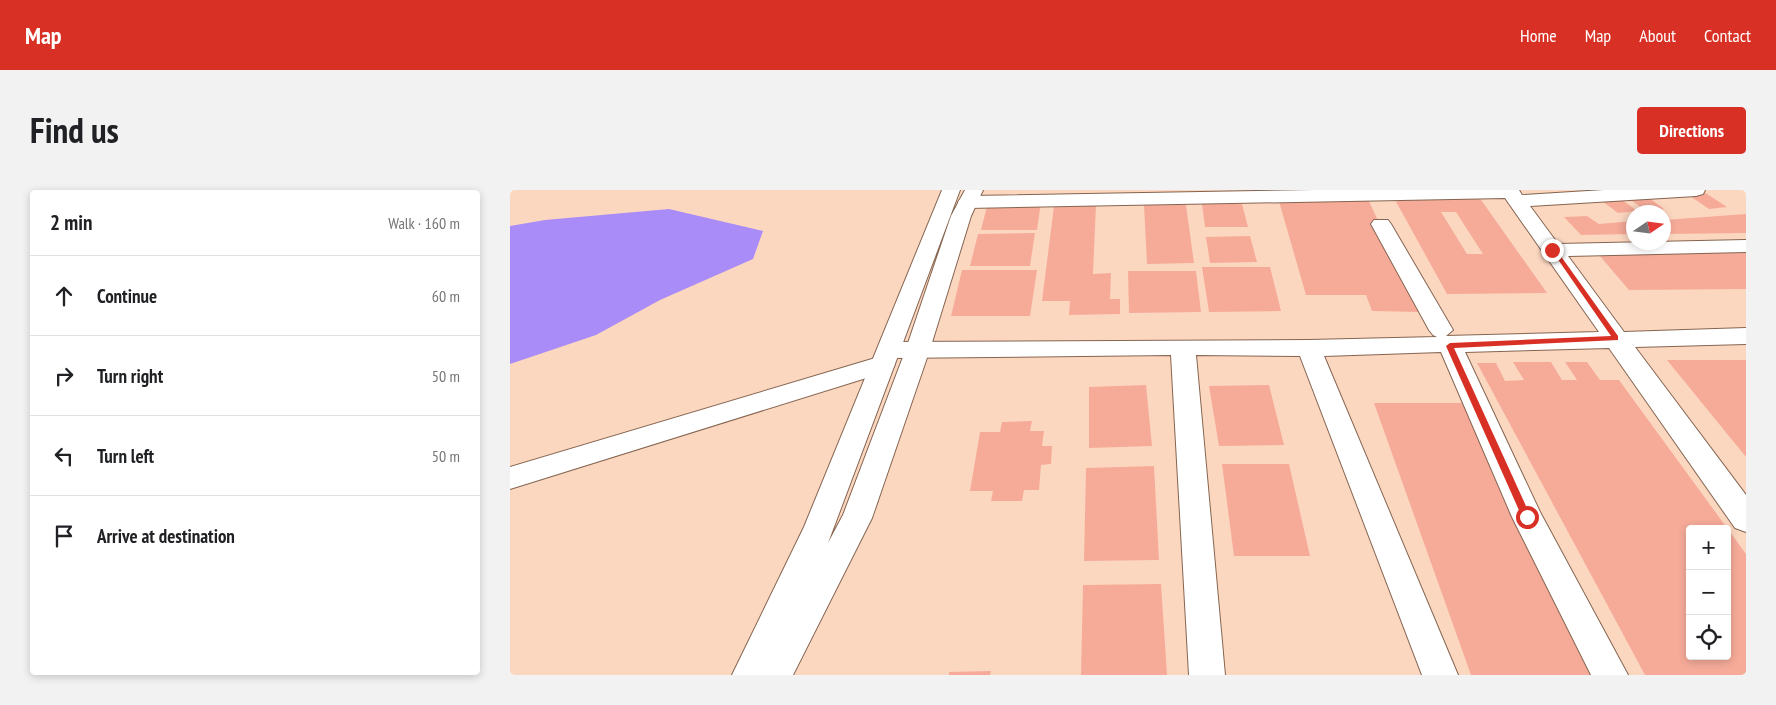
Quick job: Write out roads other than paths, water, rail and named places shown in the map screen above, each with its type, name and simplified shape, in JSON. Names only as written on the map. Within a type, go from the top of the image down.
[{"type":"street","points":[[750,675],[901,347],[964,194],[1375,192],[1512,194],[1696,190]]},
{"type":"street","points":[[1512,194],[1746,519]]},
{"type":"street","points":[[1381,224],[1445,338],[1527,517],[1610,675]]},
{"type":"street","points":[[1552,250],[1746,246]]},
{"type":"street","points":[[510,478],[901,347],[1445,338],[1611,332],[1746,322]]},
{"type":"street","points":[[1611,332],[1746,336]]},
{"type":"street","points":[[901,347],[1309,348],[1445,338]]},
{"type":"street","points":[[774,675],[857,518],[901,347]]},
{"type":"street","points":[[1183,347],[1207,675]]},
{"type":"street","points":[[1309,348],[1440,675]]}]
